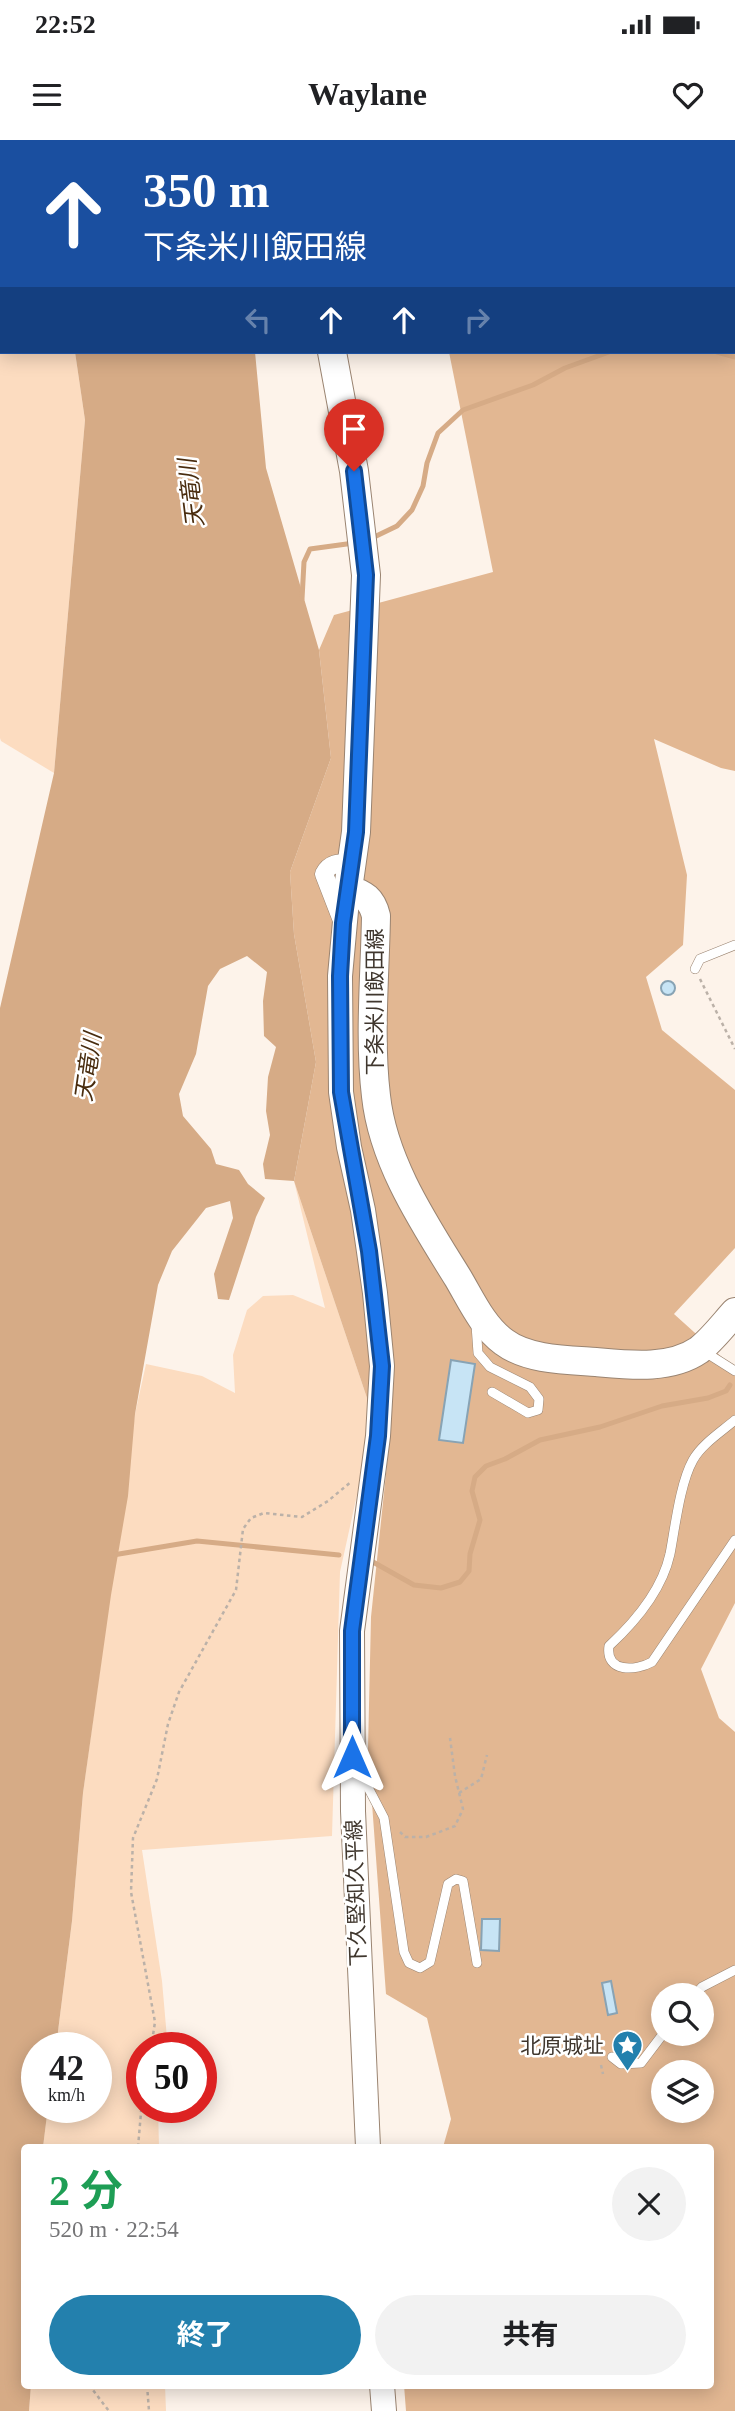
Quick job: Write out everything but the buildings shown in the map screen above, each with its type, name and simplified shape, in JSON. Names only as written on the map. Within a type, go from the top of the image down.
[{"type":"main road","points":[[332,354],[363,540],[366,575],[356,832],[350,876]]},
{"type":"main road","name":"下久堅知久平線","points":[[350,876],[343,923],[340,976],[341,1092],[370,1257],[382,1366],[378,1436],[352,1631],[356,1934],[368,2144]]},
{"type":"main road","name":"下条米川飯田線","points":[[350,876],[360,892],[370,900],[376,916],[374,1063],[378,1112],[401,1177],[486,1324],[502,1341],[523,1352],[582,1362],[649,1364],[676,1360],[700,1349],[735,1312]]},
{"type":"main road","points":[[382,2389],[384,2411]]},
{"type":"lane","points":[[695,969],[700,959],[735,945]]},
{"type":"lane","points":[[474,1306],[478,1353],[491,1367],[530,1387],[539,1399],[538,1410],[528,1413],[492,1392]]},
{"type":"lane","points":[[700,1349],[735,1371]]},
{"type":"lane","points":[[735,1420],[692,1461],[679,1504],[669,1558],[655,1591],[624,1633],[609,1646],[610,1658],[625,1669],[642,1668],[652,1662],[735,1540]]},
{"type":"lane","points":[[352,1757],[384,1818],[404,1952],[409,1963],[420,1968],[430,1962],[448,1884],[456,1879],[463,1881],[477,1963]]},
{"type":"lane","points":[[710,1983],[735,1970]]},
{"type":"lane","points":[[612,2057],[621,2064],[641,2063],[654,2046]]},
{"type":"path","points":[[695,969],[735,1049]]},
{"type":"path","points":[[153,2032],[155,2022],[131,1892],[133,1838],[157,1779],[168,1724],[179,1692],[236,1590],[243,1529],[251,1518],[264,1513],[302,1517],[328,1501],[353,1479]]},
{"type":"path","points":[[384,1818],[405,1837],[426,1837],[455,1826],[463,1809],[450,1738]]},
{"type":"path","points":[[459,1793],[481,1779],[487,1755]]},
{"type":"path","points":[[612,2057],[628,2028]]},
{"type":"path","points":[[138,2144],[140,2123]]},
{"type":"path","points":[[92,2389],[109,2411]]},
{"type":"path","points":[[147,2389],[149,2411]]},
{"type":"shaded area","points":[[0,354],[75,354],[85,420],[54,773],[0,738]]},
{"type":"shaded area","points":[[449,354],[735,354],[735,771],[721,768],[654,739],[687,875],[683,945],[646,977],[662,1030],[735,1090],[735,1248],[674,1314],[735,1369],[735,1603],[701,1669],[719,1718],[735,1732],[735,2411],[406,2411],[404,2389],[714,2389],[714,2144],[444,2144],[451,2119],[427,2018],[386,1994],[368,1749],[371,1617],[389,1445],[369,1404],[294,1181],[316,1062],[294,934],[290,872],[331,758],[319,650],[334,615],[493,572]]},
{"type":"shaded area","points":[[294,1181],[369,1404],[362,1472],[340,1572],[332,1836],[142,1850],[162,1981],[166,2032],[126,2032],[126,2123],[158,2123],[159,2144],[43,2144],[46,2123],[112,2123],[112,2032],[58,2032],[72,1921],[83,1793],[135,1414],[146,1364],[202,1376],[235,1393],[233,1355],[247,1310],[263,1296],[293,1295],[325,1308]]},
{"type":"shaded area","points":[[31,2389],[165,2389],[166,2411],[29,2411]]},
{"type":"water","name":"天竜川","points":[[75,354],[255,354],[266,468],[319,650],[331,758],[290,872],[294,934],[316,1062],[294,1181],[265,1179],[263,1164],[270,1135],[266,1111],[268,1077],[276,1047],[264,1036],[263,1001],[267,972],[247,956],[220,969],[208,986],[196,1054],[179,1094],[183,1116],[211,1149],[216,1164],[239,1170],[248,1184],[265,1198],[256,1217],[229,1300],[218,1299],[214,1274],[233,1218],[230,1201],[206,1208],[172,1251],[158,1285],[135,1414],[128,1496],[83,1793],[72,1921],[58,2032],[21,2032],[21,2123],[46,2123],[43,2144],[21,2144],[21,2389],[31,2389],[29,2411],[0,2411],[0,1008],[54,773],[85,420]]},
{"type":"waterway","points":[[370,539],[397,526],[412,510],[423,486],[427,463],[438,433],[463,410],[533,385],[565,368],[604,354]]},
{"type":"waterway","points":[[724,354],[735,357]]},
{"type":"waterway","points":[[302,599],[304,562],[310,549],[354,543]]},
{"type":"waterway","points":[[373,1562],[414,1585],[441,1588],[460,1582],[469,1571],[470,1554],[480,1520],[472,1491],[475,1477],[486,1466],[540,1440],[600,1427],[662,1406],[708,1398],[726,1391],[730,1385]]},
{"type":"waterway","points":[[113,1555],[197,1541],[339,1555]]},
{"type":"place","name":"北原城址","points":[[627,2073]]},
{"type":"route","points":[[352,1757],[352,1631],[378,1436],[382,1366],[363,1210],[349,1147],[341,1092],[340,976],[343,923],[356,832],[366,575],[354,471]]}]
